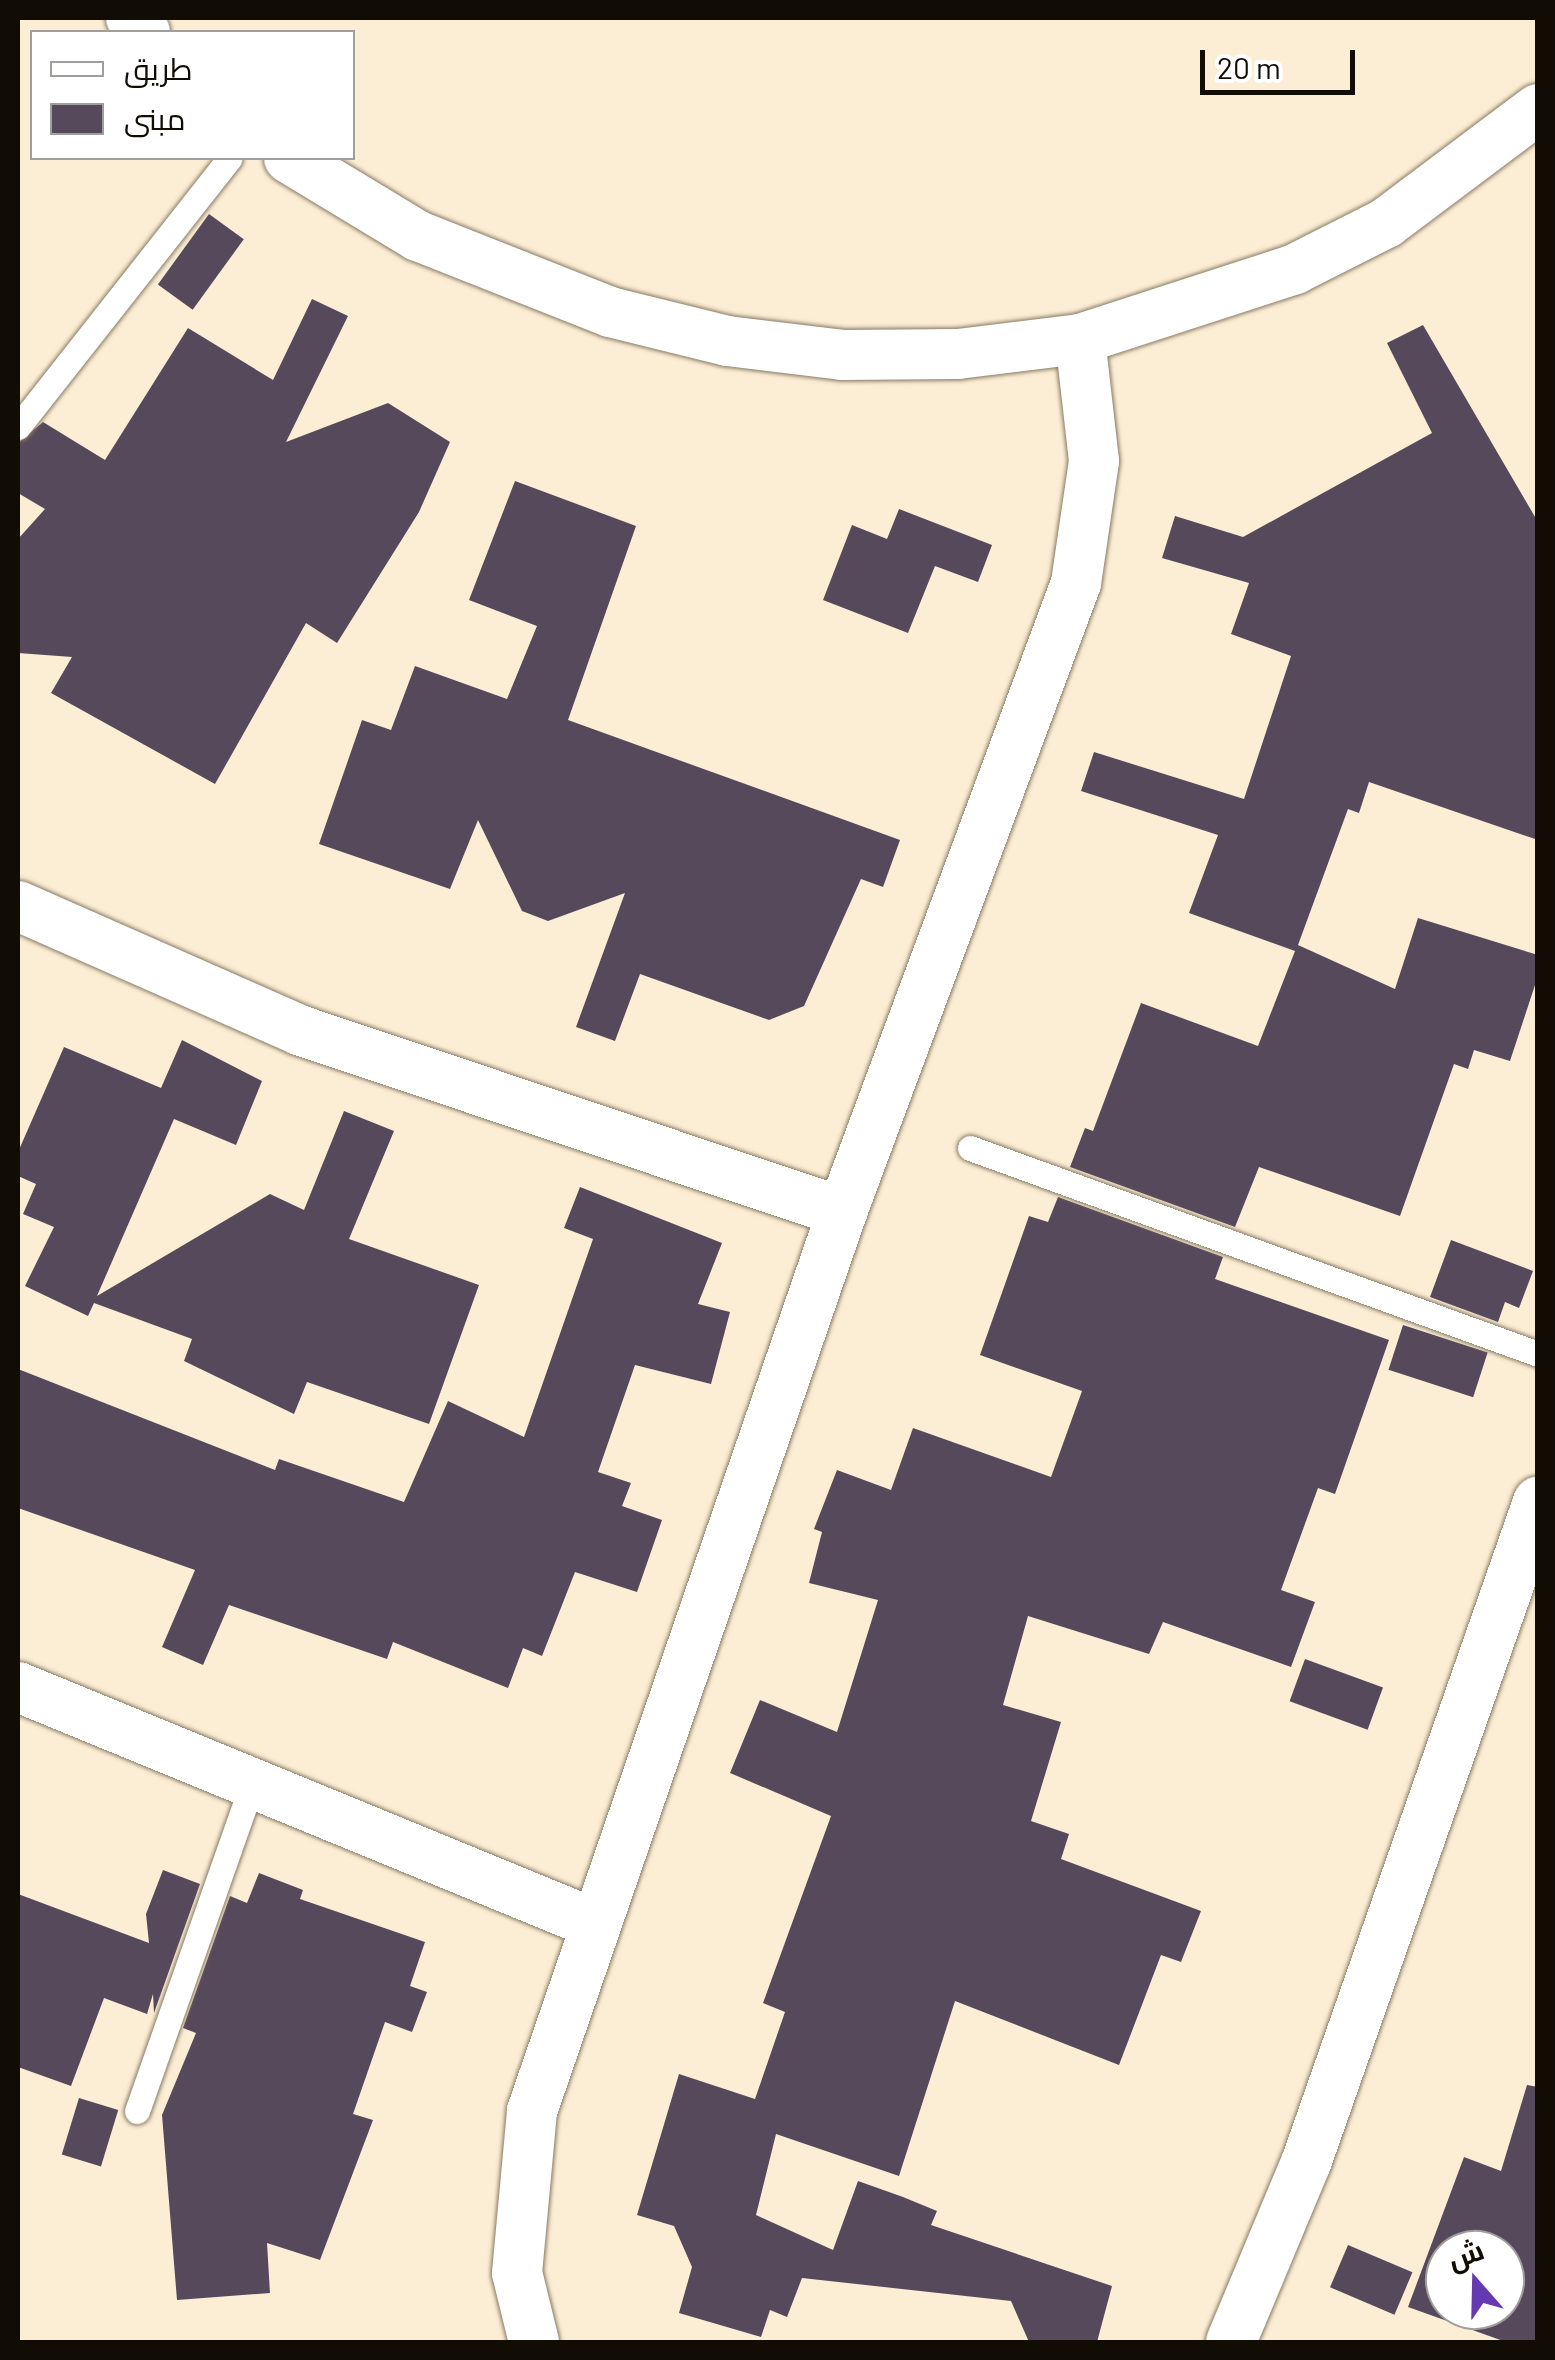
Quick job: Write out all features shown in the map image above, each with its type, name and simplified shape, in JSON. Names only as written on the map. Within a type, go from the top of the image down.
[{"type":"street","points":[[291,160],[418,236],[514,278],[727,341],[920,354],[1080,339],[1310,262],[1386,224],[1538,109]]},
{"type":"street","points":[[534,2342],[517,2273],[532,2111],[842,1212],[1076,584],[1094,462],[1080,339]]},
{"type":"street","points":[[18,906],[283,1024],[842,1212]]},
{"type":"street","points":[[1231,2342],[1306,2162],[1538,1502]]},
{"type":"street","points":[[18,1687],[251,1788],[595,1924]]},
{"type":"lane","points":[[18,426],[228,160]]},
{"type":"lane","points":[[970,1148],[1538,1354]]},
{"type":"lane","points":[[138,2111],[251,1788]]},
{"type":"building","points":[[209,214],[244,239],[193,310],[158,284]]},
{"type":"building","points":[[312,299],[348,316],[286,442],[388,403],[450,442],[419,512],[337,643],[306,623],[215,784],[51,693],[72,657],[18,653],[18,539],[45,509],[18,493],[18,443],[43,422],[105,460],[188,328],[273,380]]},
{"type":"building","points":[[1423,325],[1538,522],[1538,840],[1369,782],[1359,813],[1348,809],[1298,945],[1395,989],[1418,918],[1538,955],[1538,976],[1510,1061],[1474,1050],[1468,1069],[1454,1064],[1400,1216],[1259,1167],[1235,1227],[1070,1167],[1085,1128],[1093,1131],[1141,1003],[1258,1046],[1295,951],[1189,913],[1218,835],[1081,791],[1094,752],[1244,799],[1291,656],[1231,634],[1249,583],[1162,558],[1175,516],[1243,537],[1432,433],[1387,343]]},
{"type":"building","points":[[515,481],[636,526],[568,720],[900,840],[883,887],[861,879],[804,1006],[769,1020],[640,974],[615,1041],[576,1027],[625,893],[548,921],[522,911],[478,820],[450,889],[319,844],[362,720],[391,730],[415,666],[507,699],[537,626],[469,600]]},
{"type":"building","points":[[899,509],[992,545],[978,582],[935,566],[908,633],[823,600],[852,525],[887,539]]},
{"type":"building","points":[[182,1040],[262,1081],[236,1145],[174,1119],[97,1296],[270,1194],[304,1210],[344,1111],[394,1131],[349,1239],[479,1285],[429,1424],[307,1382],[294,1414],[184,1361],[192,1339],[94,1303],[88,1316],[25,1286],[54,1227],[23,1214],[36,1184],[18,1176],[18,1152],[64,1047],[161,1088]]},
{"type":"building","points":[[580,1187],[722,1243],[698,1304],[730,1312],[711,1384],[635,1365],[598,1472],[631,1483],[622,1506],[662,1520],[637,1592],[575,1572],[542,1656],[523,1648],[508,1688],[393,1642],[387,1659],[229,1605],[203,1665],[162,1647],[195,1570],[18,1508],[18,1369],[275,1470],[279,1459],[404,1502],[448,1401],[524,1437],[593,1239],[564,1228]]},
{"type":"building","points":[[1058,1197],[1223,1257],[1215,1279],[1389,1340],[1335,1494],[1318,1488],[1281,1590],[1315,1602],[1291,1667],[1163,1622],[1149,1654],[1028,1616],[1003,1705],[1061,1722],[1031,1821],[1069,1834],[1061,1859],[1201,1911],[1181,1962],[1161,1955],[1119,2065],[955,2001],[899,2176],[776,2134],[756,2215],[833,2250],[858,2181],[903,2197],[937,2211],[931,2225],[1112,2286],[1097,2342],[1029,2342],[1011,2301],[802,2278],[787,2317],[770,2310],[761,2337],[679,2313],[692,2267],[674,2226],[637,2215],[679,2074],[755,2099],[785,2012],[763,2003],[831,1816],[730,1773],[760,1700],[837,1732],[878,1600],[809,1583],[822,1532],[814,1529],[837,1470],[891,1490],[913,1428],[1051,1477],[1082,1391],[980,1355],[1029,1216],[1048,1222]]},
{"type":"building","points":[[1451,1240],[1533,1271],[1519,1308],[1505,1302],[1498,1322],[1430,1297]]},
{"type":"building","points":[[1403,1325],[1488,1353],[1473,1397],[1388,1370]]},
{"type":"building","points":[[1305,1659],[1383,1687],[1368,1730],[1290,1701]]},
{"type":"building","points":[[163,1870],[200,1884],[154,2013],[153,1994],[147,2014],[104,1998],[71,2086],[18,2067],[18,1894],[149,1943],[146,1914]]},
{"type":"building","points":[[259,1873],[303,1890],[300,1899],[425,1942],[410,1986],[427,1992],[412,2032],[385,2022],[353,2114],[373,2120],[320,2260],[267,2243],[270,2293],[177,2300],[162,2115],[196,2033],[183,2028],[230,1896],[247,1903]]},
{"type":"building","points":[[1527,2085],[1538,2087],[1538,2342],[1506,2342],[1472,2330],[1525,2330],[1525,2230],[1437,2230],[1464,2157],[1501,2171]]},
{"type":"building","points":[[79,2098],[118,2110],[101,2166],[62,2154]]},
{"type":"building","points":[[1348,2245],[1412,2272],[1394,2315],[1330,2287]]},
{"type":"building","points":[[1425,2261],[1425,2313],[1408,2307]]}]
